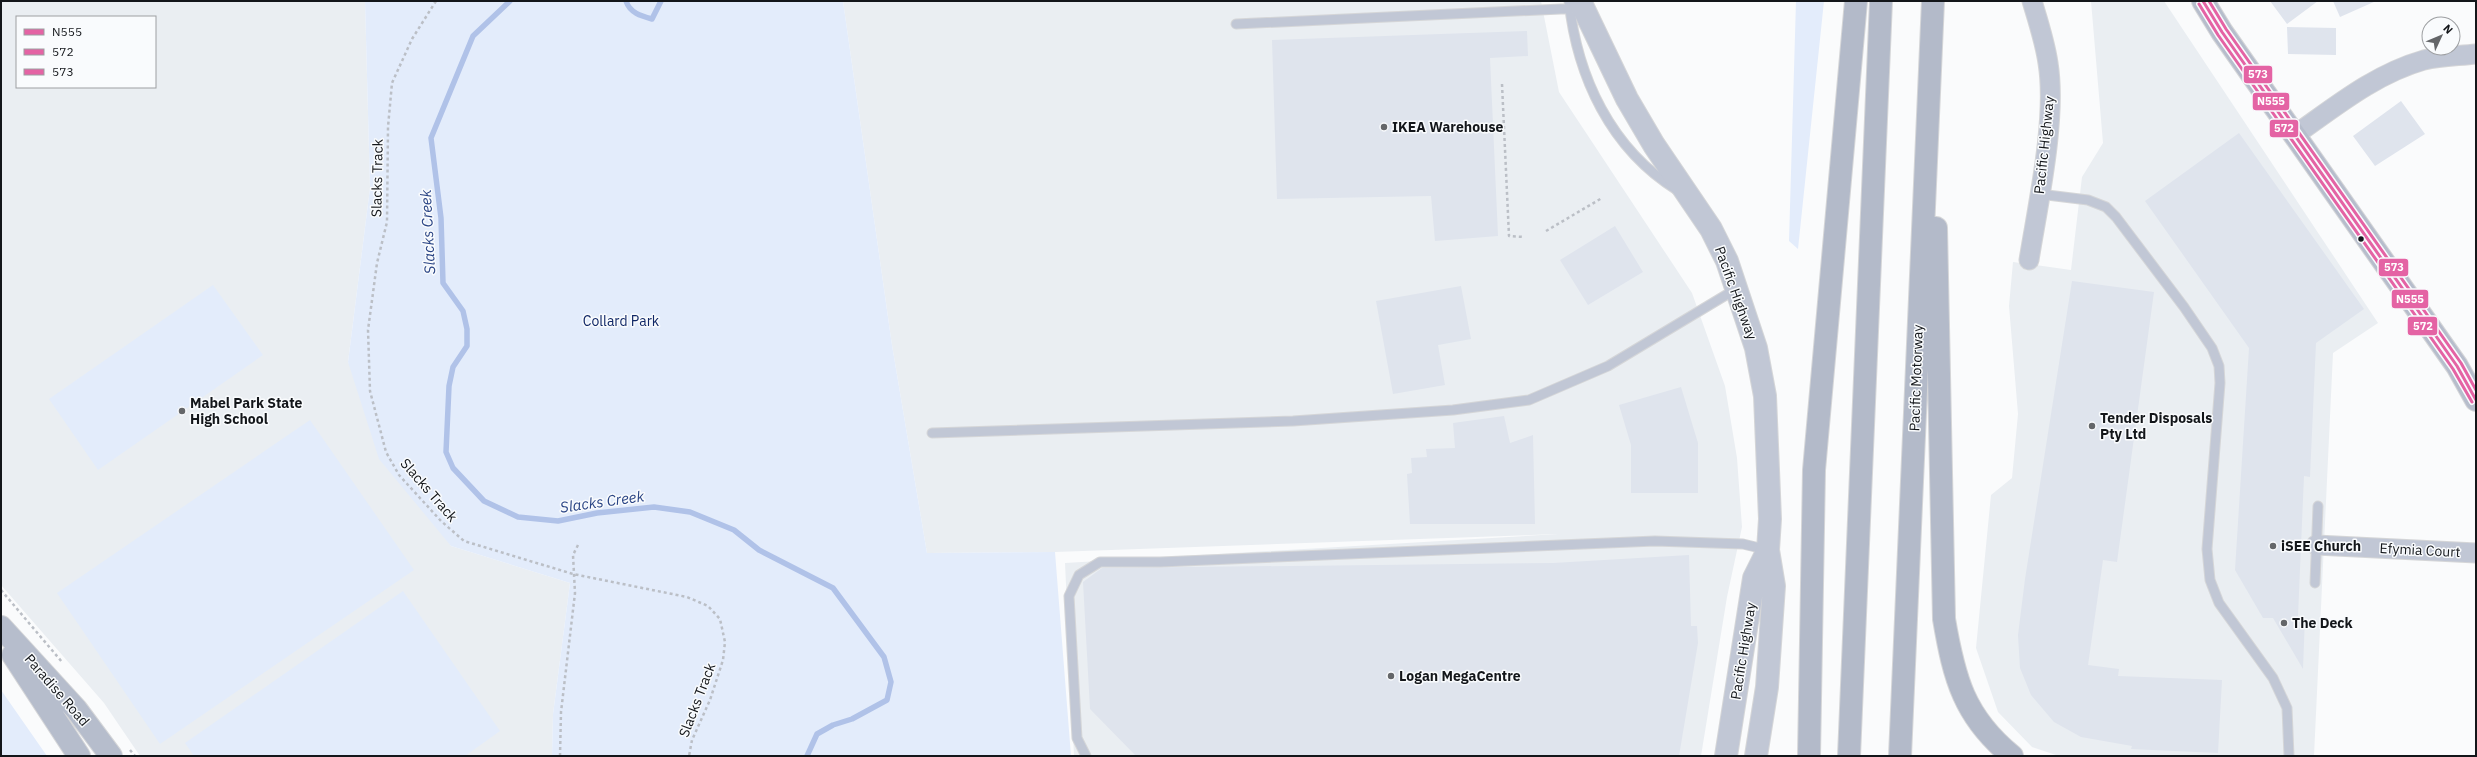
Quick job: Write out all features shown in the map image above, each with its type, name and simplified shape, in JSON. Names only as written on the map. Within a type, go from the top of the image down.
[{"type":"highway","points":[[1809,756],[1814,470],[1856,1]]},
{"type":"highway","points":[[1850,756],[1882,1]]},
{"type":"highway","name":"Pacific Motorway","points":[[1900,756],[1933,1]]},
{"type":"highway","points":[[1930,57],[1938,277],[1944,619],[1952,667],[1966,704],[1992,740],[2012,756]]},
{"type":"main road","points":[[2198,1],[2222,32],[2457,366],[2476,400]]},
{"type":"main road","points":[[2203,1],[2222,32]]},
{"type":"main road","points":[[2457,366],[2476,384]]},
{"type":"main road","name":"Paradise Road","points":[[1,627],[76,709],[111,756]]},
{"type":"main road","name":"Paradise Road","points":[[1,635],[48,711],[79,756]]},
{"type":"street","name":"Pacific Highway","points":[[2030,260],[2047,135],[2050,99],[2048,64],[2041,31],[2032,1]]},
{"type":"street","name":"Pacific Highway","points":[[2038,1],[2041,31]]},
{"type":"street","name":"Pacific Highway","points":[[1575,5],[1626,99],[1688,197],[1711,229],[1737,288],[1756,348],[1765,396],[1770,519],[1768,550],[1774,586],[1772,641],[1767,687],[1756,756]]},
{"type":"street","points":[[2295,135],[2368,84],[2393,72],[2425,60],[2476,54]]},
{"type":"street","name":"Efymia Court","points":[[2316,545],[2476,553]]},
{"type":"street","name":"Pacific Highway","points":[[1726,756],[1754,578],[1768,550]]},
{"type":"lane","points":[[1236,24],[1575,5]]},
{"type":"lane","points":[[2039,194],[2088,200],[2106,207],[2172,292],[2212,348],[2219,366],[2220,383],[2207,549],[2210,580],[2219,603],[2273,678],[2287,708],[2289,756]]},
{"type":"lane","points":[[932,433],[1294,420],[1454,410],[1529,400],[1608,366],[1737,288]]},
{"type":"lane","points":[[2315,583],[2318,506]]},
{"type":"lane","points":[[1086,756],[1076,738],[1069,596],[1079,575],[1100,562],[1160,562],[1654,541],[1743,544],[1768,550]]},
{"type":"path","name":"Slacks Track","points":[[436,1],[412,39],[392,83],[388,127],[387,222],[376,263],[368,330],[370,391],[386,452],[399,475],[441,521],[464,541],[573,574],[688,597],[708,606],[720,619],[725,642],[723,660],[710,700],[692,740],[689,756]]},
{"type":"path","points":[[1502,84],[1509,236],[1524,237]]},
{"type":"path","points":[[1546,231],[1602,198]]},
{"type":"path","points":[[560,756],[561,712],[575,593],[573,556],[578,545]]},
{"type":"shaded area","name":"Mabel Park State High School","points":[[1,1],[365,1],[370,188],[348,362],[451,546],[570,583],[553,714],[552,756],[140,756],[104,703],[1,585]]},
{"type":"shaded area","points":[[843,1],[1541,1],[1559,92],[1692,293],[1725,386],[1737,458],[1742,527],[1727,597],[1701,756],[1074,756],[1065,563],[1558,534],[1055,552],[927,553],[892,345]]},
{"type":"shaded area","points":[[2091,1],[2164,1],[2378,323],[2333,353],[2314,756],[2059,756],[2032,747],[1998,712],[1976,648],[1991,495],[2012,478],[2018,414],[2009,306],[2013,262],[2071,270],[2082,177],[2103,143]]},
{"type":"green space","name":"Collard Park","points":[[365,1],[843,1],[892,345],[927,553],[1055,552],[1071,756],[552,756],[553,714],[570,583],[451,546],[379,459],[348,362],[370,188]]},
{"type":"green space","points":[[1796,1],[1824,1],[1798,249],[1789,241]]},
{"type":"green space","points":[[213,285],[263,355],[98,470],[49,399]]},
{"type":"green space","points":[[310,420],[414,570],[160,744],[57,593]]},
{"type":"green space","points":[[403,591],[500,731],[465,756],[194,756],[185,743]]},
{"type":"green space","points":[[1,690],[47,756],[1,756]]},
{"type":"building","points":[[2270,1],[2318,1],[2287,24]]},
{"type":"building","points":[[2333,1],[2376,1],[2340,17]]},
{"type":"building","points":[[2287,27],[2336,28],[2336,55],[2288,54]]},
{"type":"building","name":"IKEA Warehouse","points":[[1527,31],[1528,56],[1490,58],[1498,236],[1435,241],[1431,196],[1277,199],[1272,40]]},
{"type":"building","points":[[2401,101],[2425,134],[2375,166],[2353,136]]},
{"type":"building","points":[[2239,133],[2364,309],[2316,343],[2310,477],[2304,476],[2298,616],[2305,616],[2303,669],[2273,618],[2263,618],[2235,570],[2249,348],[2145,201]]},
{"type":"building","points":[[1615,226],[1643,272],[1588,305],[1560,260]]},
{"type":"building","name":"Tender Disposals Pty Ltd","points":[[2072,281],[2154,292],[2117,562],[2103,560],[2088,665],[2119,669],[2118,676],[2222,680],[2218,753],[2131,749],[2132,746],[2081,737],[2054,722],[2031,695],[2020,668],[2018,635],[2025,579]]},
{"type":"building","points":[[1461,286],[1471,339],[1438,345],[1445,385],[1393,394],[1376,301]]},
{"type":"building","points":[[1681,387],[1698,443],[1698,493],[1631,493],[1631,445],[1619,405]]},
{"type":"building","points":[[1504,416],[1510,443],[1533,435],[1535,524],[1410,524],[1407,474],[1412,473],[1411,458],[1427,457],[1426,449],[1455,448],[1453,423]]},
{"type":"building","name":"Logan MegaCentre","points":[[1689,555],[1691,626],[1697,626],[1698,643],[1679,756],[1136,756],[1090,709],[1083,582],[1102,568],[1553,563]]},
{"type":"waterway","name":"Slacks Creek","points":[[510,1],[473,36],[431,138],[441,218],[443,283],[463,311],[467,329],[467,346],[453,367],[449,386],[446,452],[453,468],[484,501],[518,517],[558,521],[597,513],[654,507],[690,512],[734,530],[759,550],[833,588],[884,657],[891,682],[887,700],[852,719],[833,725],[817,734],[807,756]]},
{"type":"waterway","name":"Slacks Creek","points":[[626,1],[633,11],[652,19],[661,1]]},
{"type":"transit line","name":"N555","points":[[2203,1],[2222,32],[2457,366],[2476,400]]},
{"type":"transit line","name":"573","points":[[2209,1],[2226,29],[2461,363],[2476,390]]},
{"type":"transit line","name":"572","points":[[2199,4],[2218,35],[2453,369],[2472,402]]},
{"type":"place","name":"IKEA Warehouse","points":[[1384,127]]},
{"type":"place","name":"Mabel Park State High School","points":[[182,411]]},
{"type":"place","name":"Tender Disposals Pty Ltd","points":[[2092,426]]},
{"type":"place","name":"iSEE Church","points":[[2273,546]]},
{"type":"place","name":"The Deck","points":[[2284,623]]},
{"type":"place","name":"Logan MegaCentre","points":[[1391,676]]}]
